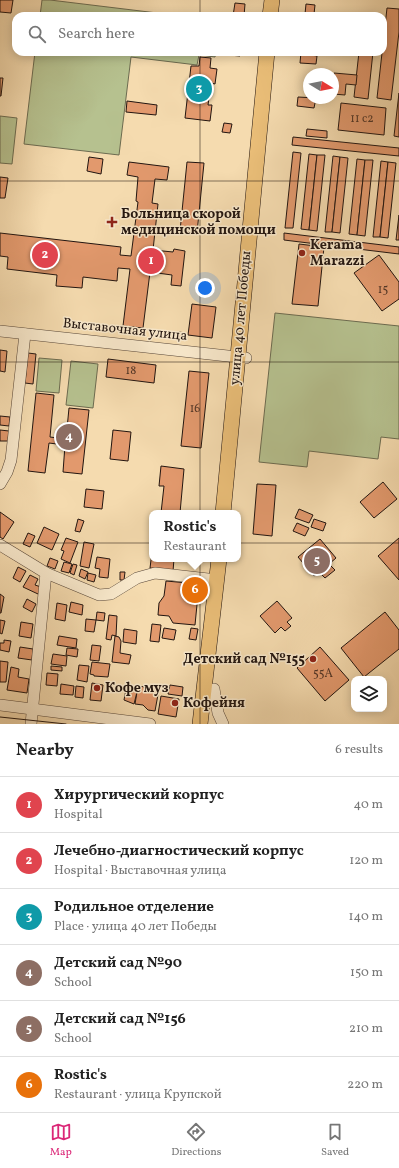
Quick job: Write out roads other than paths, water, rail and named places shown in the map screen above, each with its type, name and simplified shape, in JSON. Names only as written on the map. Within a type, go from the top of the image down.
[{"type":"main road","points":[[270,12],[272,0]]},
{"type":"main road","points":[[280,12],[281,0]]},
{"type":"main road","name":"улица 40 лет Победы","points":[[232,510],[242,357],[267,56]]},
{"type":"main road","name":"улица 40 лет Победы","points":[[223,510],[276,56]]},
{"type":"main road","points":[[200,724],[219,562]]},
{"type":"main road","points":[[211,724],[227,562]]},
{"type":"street","name":"Выставочная улица","points":[[0,331],[242,357]]},
{"type":"street","points":[[0,484],[8,472],[11,460],[25,334]]},
{"type":"street","points":[[0,545],[46,573],[99,595],[111,594],[137,578],[155,573],[217,580]]},
{"type":"street","points":[[31,724],[46,573]]},
{"type":"street","points":[[214,689],[218,713],[224,724]]},
{"type":"street","points":[[0,705],[150,724]]},
{"type":"tram line","points":[[0,717],[66,724]]},
{"type":"place","name":"Родильное отделение","points":[[199,89]]},
{"type":"place","name":"Больница скорой медицинской помощи","points":[[112,222]]},
{"type":"place","name":"Kerama Marazzi","points":[[302,253]]},
{"type":"place","name":"Лечебно-диагностический корпус","points":[[45,255]]},
{"type":"place","name":"Хирургический корпус","points":[[151,261]]},
{"type":"place","name":"Детский сад №90","points":[[69,437]]},
{"type":"place","name":"Детский сад №156","points":[[317,561]]},
{"type":"place","name":"Rostic's","points":[[195,590]]},
{"type":"place","name":"Детский сад №155","points":[[313,659]]},
{"type":"place","name":"Кофе муз","points":[[97,688]]},
{"type":"place","name":"Кофейня","points":[[175,703]]}]
